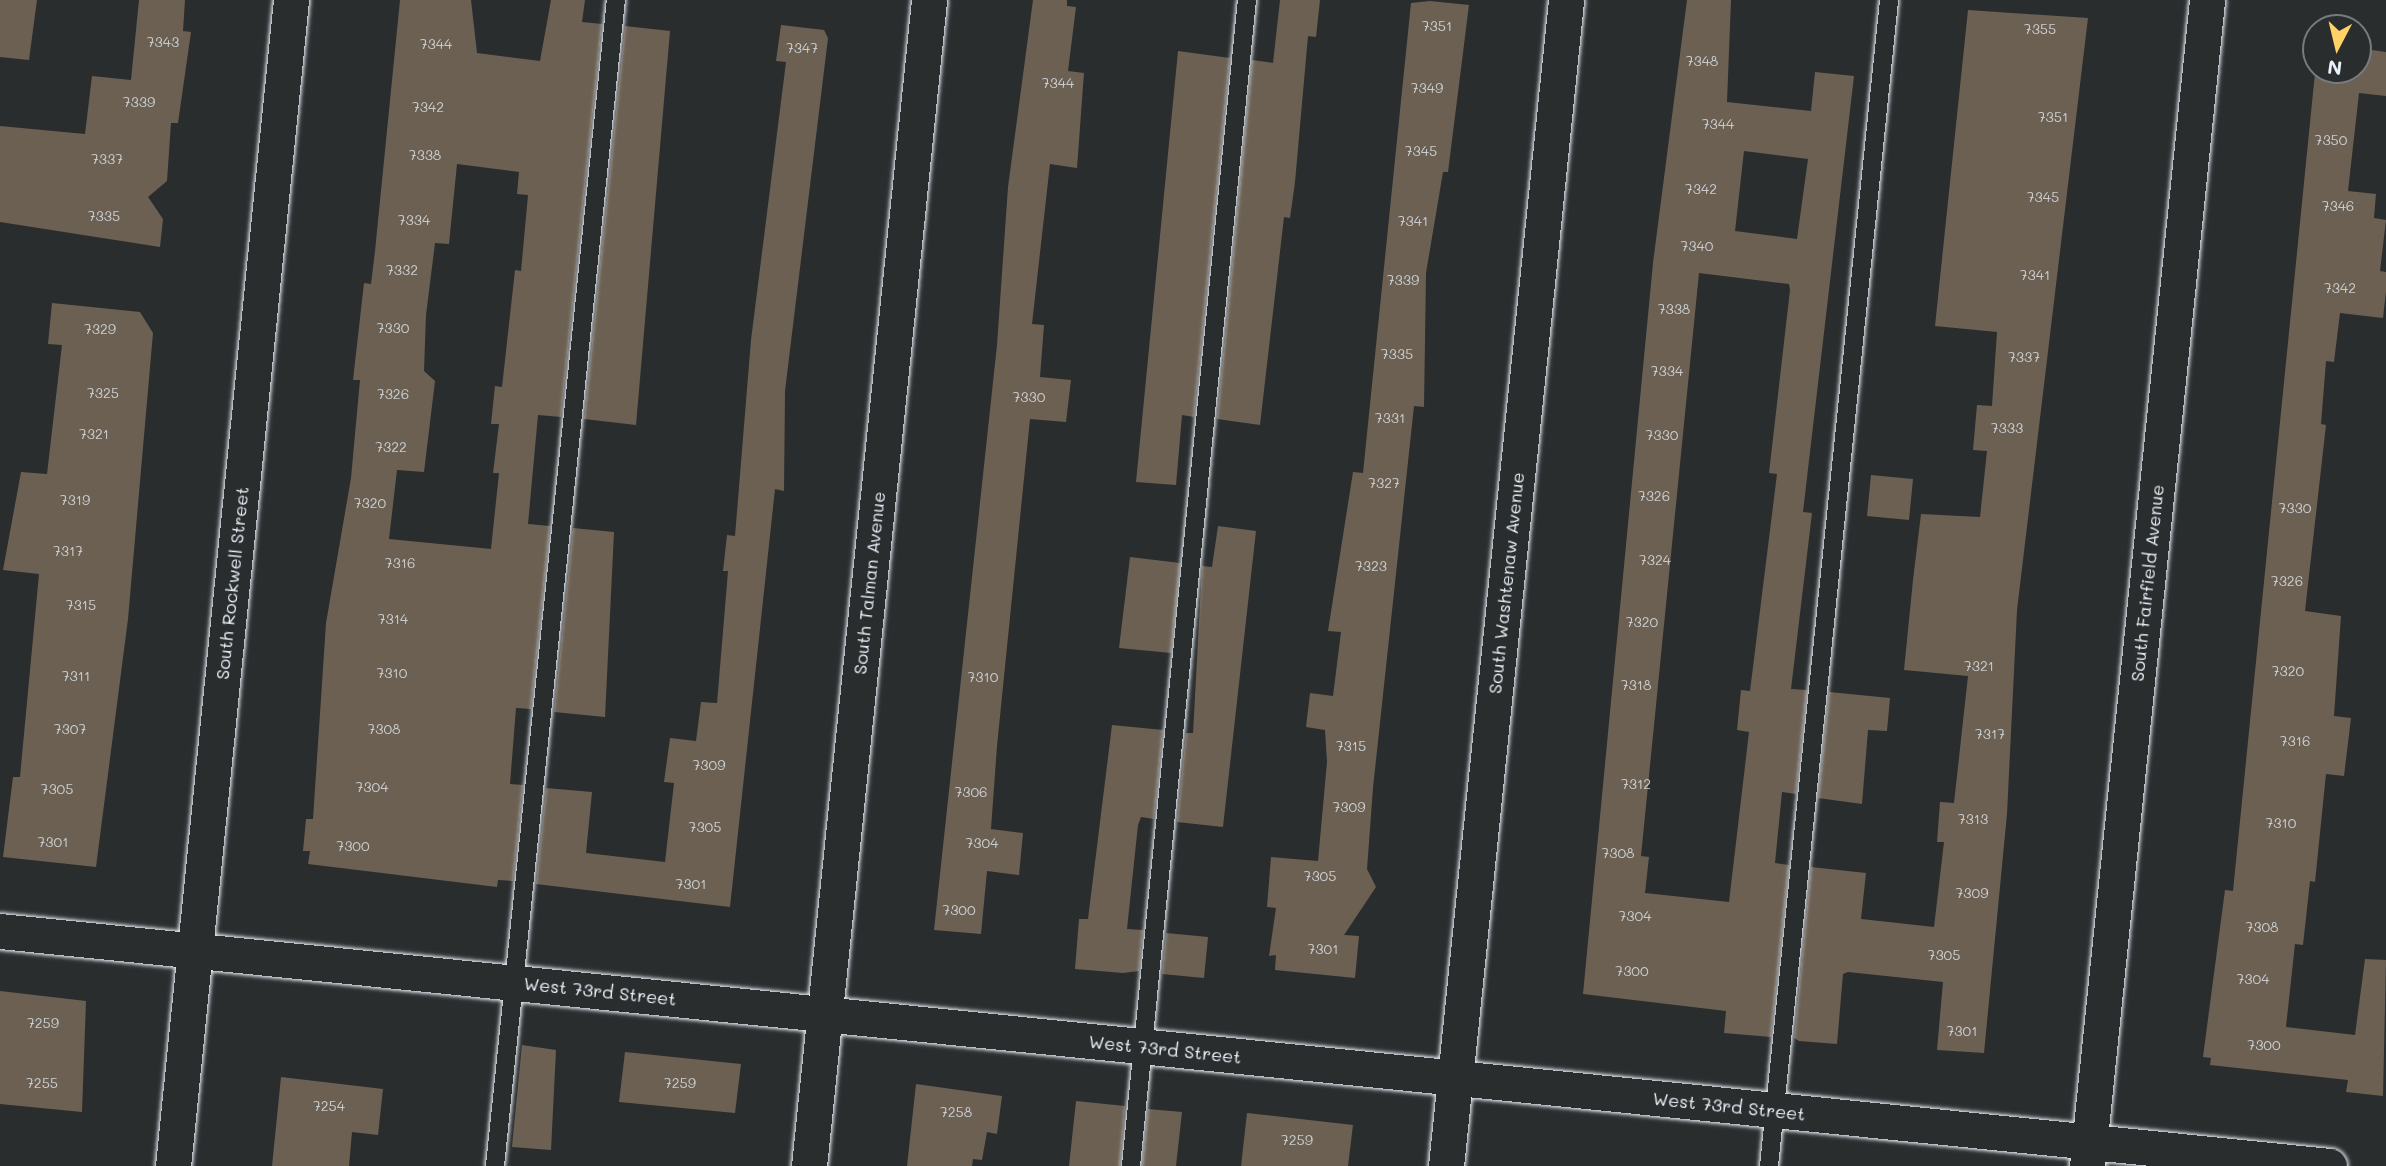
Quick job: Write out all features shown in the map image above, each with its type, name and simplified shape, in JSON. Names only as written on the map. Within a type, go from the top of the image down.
[{"type":"street","name":"South Rockwell Street","points":[[173,1166],[291,0]]},
{"type":"street","name":"South Talman Avenue","points":[[809,1166],[929,0]]},
{"type":"street","name":"South Washtenaw Avenue","points":[[1446,1166],[1566,0]]},
{"type":"street","name":"South Fairfield Avenue","points":[[2088,1154],[2207,0]]},
{"type":"street","name":"West 73rd Street","points":[[0,931],[1775,1110],[2088,1154],[2329,1166]]},
{"type":"lane","points":[[495,1166],[616,0]]},
{"type":"lane","points":[[1131,1166],[1247,0]]},
{"type":"lane","points":[[1769,1166],[1888,0]]},
{"type":"building","points":[[0,0],[37,0],[29,60],[0,57]]},
{"type":"building","points":[[139,0],[185,0],[183,31],[191,32],[178,123],[171,123],[167,181],[148,197],[163,219],[160,247],[0,222],[0,126],[85,134],[92,76],[131,80]]},
{"type":"building","points":[[400,0],[471,0],[477,53],[540,61],[551,0],[585,0],[582,22],[602,24],[561,417],[538,415],[528,524],[550,526],[531,709],[516,708],[510,784],[523,785],[513,881],[498,880],[497,887],[308,864],[310,851],[303,851],[306,819],[313,819],[326,623],[351,478],[360,380],[353,380],[364,283],[371,284]],"holes":[[[457,164],[519,172],[517,194],[528,195],[521,271],[515,270],[502,387],[495,386],[491,424],[499,424],[493,473],[499,473],[491,549],[389,539],[397,470],[424,472],[435,381],[424,371],[426,315],[435,243],[449,244]]]},
{"type":"building","points":[[1033,0],[1067,0],[1067,6],[1076,7],[1068,71],[1084,73],[1077,168],[1050,164],[1032,324],[1044,325],[1040,377],[1071,380],[1066,422],[1030,419],[991,829],[1023,833],[1019,875],[987,871],[981,934],[934,930],[997,345],[1008,187]]},
{"type":"building","points":[[1280,0],[1320,0],[1316,37],[1308,36],[1295,182],[1290,218],[1284,217],[1260,425],[1217,419],[1252,60],[1273,63]]},
{"type":"building","points":[[1687,0],[1731,0],[1727,102],[1811,111],[1815,72],[1854,76],[1803,512],[1812,513],[1791,689],[1807,690],[1796,794],[1782,792],[1775,863],[1789,865],[1771,1037],[1724,1033],[1726,1011],[1583,994],[1653,263]],"holes":[[[1744,151],[1808,159],[1797,239],[1735,231]],[[1699,273],[1789,284],[1790,290],[1769,473],[1777,474],[1750,691],[1741,690],[1737,730],[1749,732],[1729,902],[1645,893],[1649,857],[1641,856]]]},
{"type":"building","points":[[1430,1],[1469,5],[1448,172],[1443,172],[1426,273],[1424,407],[1414,406],[1373,788],[1367,869],[1376,887],[1344,935],[1359,936],[1355,978],[1275,970],[1276,955],[1269,956],[1276,908],[1267,907],[1271,857],[1318,861],[1327,762],[1325,730],[1306,727],[1310,693],[1333,696],[1341,632],[1328,631],[1353,472],[1363,473],[1411,3]]},
{"type":"building","points":[[1968,10],[2088,18],[2017,610],[2007,814],[1984,1053],[1937,1050],[1943,982],[1848,972],[1843,974],[1837,1044],[1799,1041],[1794,1038],[1811,867],[1866,873],[1861,919],[1934,927],[1944,842],[1937,842],[1940,802],[1954,803],[1968,676],[1904,670],[1913,580],[1921,514],[1980,517],[1987,451],[1973,450],[1977,405],[1992,406],[1997,332],[1935,326]]},
{"type":"building","points":[[781,25],[824,30],[828,38],[785,391],[784,491],[775,489],[730,907],[536,884],[546,788],[592,792],[586,853],[665,862],[674,783],[664,782],[670,738],[696,741],[701,702],[717,703],[728,571],[723,571],[727,535],[735,536],[751,340],[786,62],[776,61]]},
{"type":"building","points":[[625,26],[670,31],[636,425],[584,419]]},
{"type":"building","points":[[2372,50],[2386,52],[2386,96],[2359,93],[2348,191],[2376,194],[2374,218],[2386,220],[2380,271],[2386,272],[2383,318],[2340,313],[2334,362],[2326,361],[2321,424],[2326,425],[2305,611],[2341,616],[2334,716],[2351,718],[2344,776],[2326,774],[2315,882],[2310,881],[2303,945],[2295,944],[2286,1027],[2355,1035],[2365,959],[2386,960],[2383,1096],[2346,1092],[2348,1080],[2210,1065],[2211,1058],[2203,1057],[2225,890],[2233,891],[2314,84],[2372,84]]},
{"type":"building","points":[[1178,51],[1230,58],[1194,417],[1182,415],[1176,485],[1136,482]]},
{"type":"building","points":[[52,303],[140,312],[153,333],[128,619],[96,867],[3,857],[13,777],[20,777],[39,574],[3,570],[21,472],[47,474],[62,345],[48,344]]},
{"type":"building","points":[[1871,475],[1913,479],[1909,520],[1867,516]]},
{"type":"building","points":[[1218,526],[1256,531],[1223,827],[1177,822],[1186,733],[1193,733],[1202,566],[1212,567]]},
{"type":"building","points":[[573,528],[614,532],[605,717],[554,712]]},
{"type":"building","points":[[1130,557],[1180,563],[1171,653],[1119,648]]},
{"type":"building","points":[[1829,692],[1890,698],[1887,731],[1868,730],[1862,804],[1818,798]]},
{"type":"building","points":[[1112,725],[1163,730],[1154,819],[1141,817],[1138,825],[1127,929],[1143,930],[1139,971],[1123,973],[1075,969],[1079,919],[1088,919]]},
{"type":"building","points":[[1166,933],[1208,937],[1204,978],[1162,974]]},
{"type":"building","points":[[0,991],[86,1001],[82,1112],[0,1104]]},
{"type":"building","points":[[522,1045],[556,1050],[551,1150],[512,1147]]},
{"type":"building","points":[[625,1052],[741,1064],[735,1113],[619,1102]]},
{"type":"building","points":[[281,1077],[383,1089],[378,1135],[352,1132],[349,1166],[272,1166]]},
{"type":"building","points":[[916,1084],[1002,1096],[997,1134],[987,1132],[982,1160],[973,1159],[972,1166],[907,1166]]},
{"type":"building","points":[[1076,1101],[1125,1106],[1120,1166],[1069,1166]]},
{"type":"building","points":[[1148,1109],[1182,1112],[1176,1166],[1142,1166]]},
{"type":"building","points":[[1247,1113],[1353,1125],[1348,1166],[1241,1166]]}]
